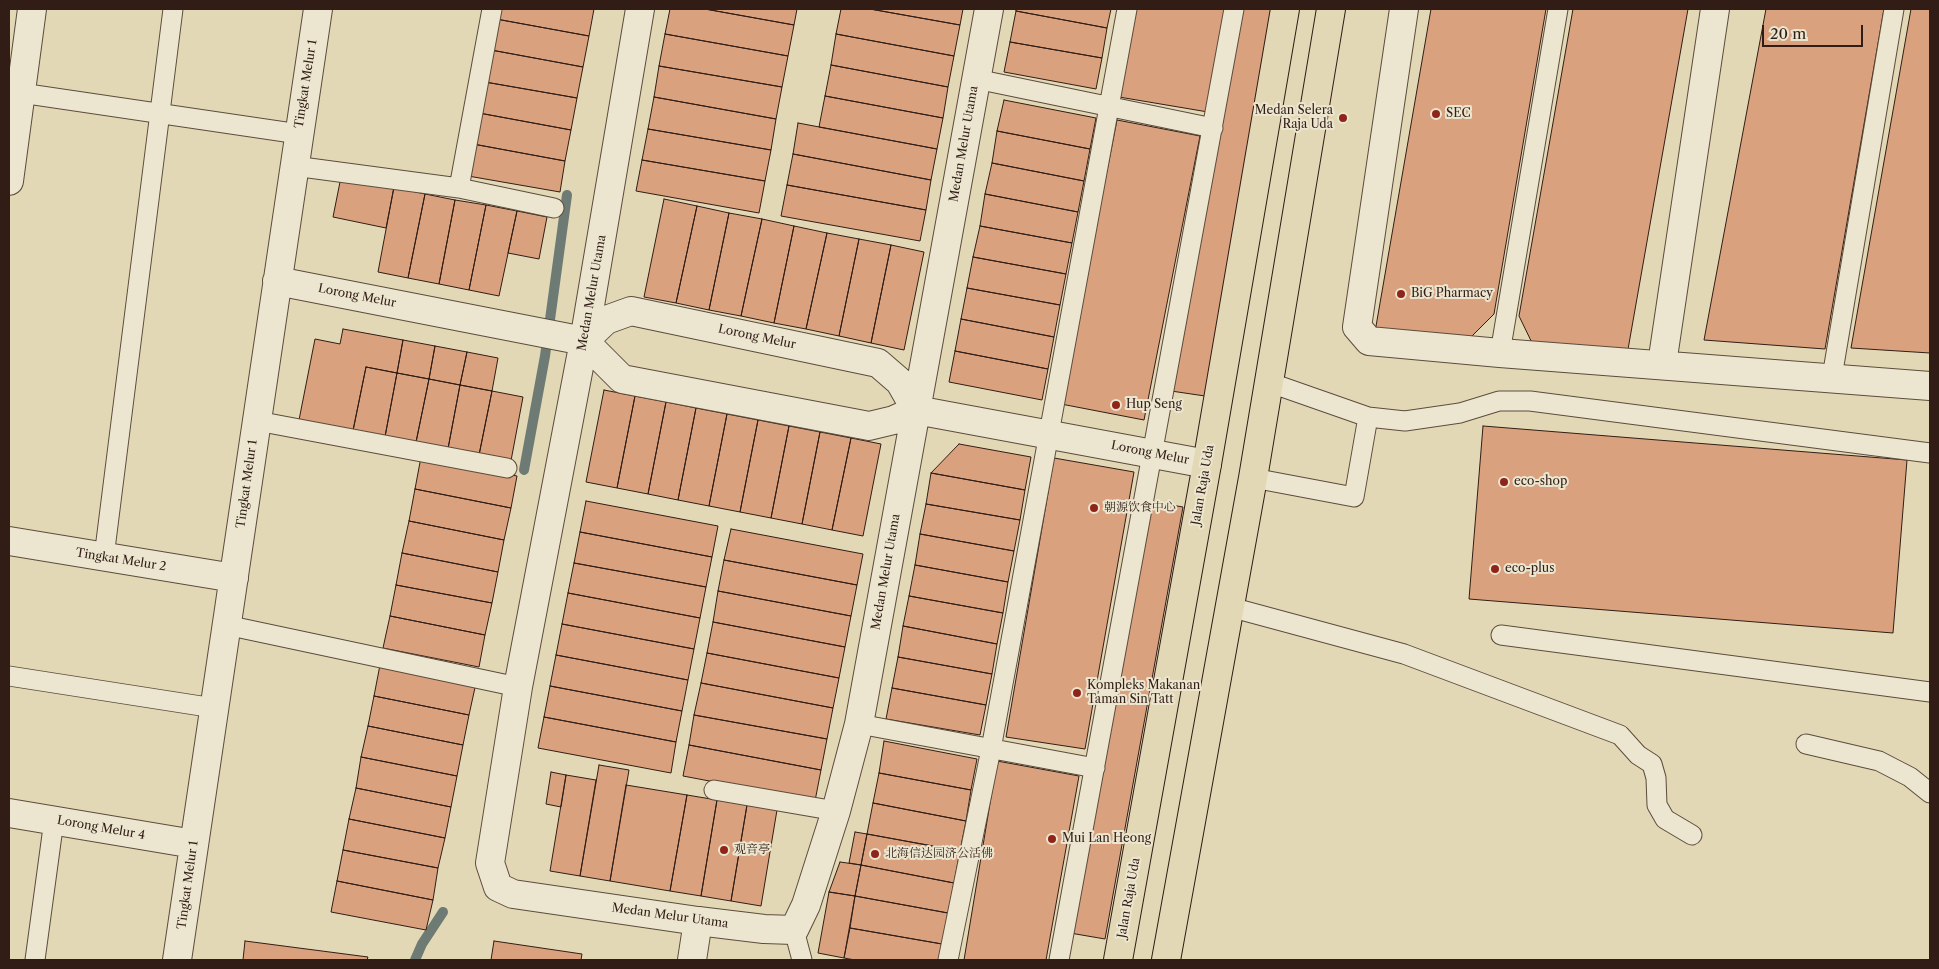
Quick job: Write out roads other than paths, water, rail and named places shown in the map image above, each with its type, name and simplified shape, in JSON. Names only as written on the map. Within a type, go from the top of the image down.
[{"type":"main road","name":"Jalan Raja Uda","points":[[1118,960],[1207,464],[1285,9]]},
{"type":"main road","points":[[1166,960],[1253,478],[1331,9]]},
{"type":"street","points":[[9,181],[32,9]]},
{"type":"street","name":"Tingkat Melur 1","points":[[177,960],[318,9]]},
{"type":"street","name":"Medan Melur Utama","points":[[640,9],[573,338],[490,863],[498,887],[513,894],[698,921],[764,929],[794,930],[806,905],[836,811],[858,724],[989,9]]},
{"type":"street","points":[[1404,9],[1358,327],[1369,341],[1930,386]]},
{"type":"street","points":[[1662,364],[1715,9]]},
{"type":"street","name":"Lorong Melur","points":[[277,281],[573,338],[606,320],[631,311],[878,363],[900,382],[916,410],[1207,464]]},
{"type":"street","points":[[573,338],[622,379],[869,426],[894,420],[916,410]]},
{"type":"street","name":"Tingkat Melur 2","points":[[9,541],[234,578]]},
{"type":"street","name":"Lorong Melur 4","points":[[9,812],[194,844]]},
{"type":"street","points":[[692,960],[698,921]]},
{"type":"lane","points":[[104,557],[173,9]]},
{"type":"lane","points":[[459,188],[492,9]]},
{"type":"lane","points":[[948,960],[991,749],[1127,9]]},
{"type":"lane","points":[[1058,960],[1234,9]]},
{"type":"lane","points":[[1500,353],[1558,9]]},
{"type":"lane","points":[[1832,377],[1894,9]]},
{"type":"lane","points":[[976,79],[1213,128]]},
{"type":"lane","points":[[21,93],[299,134]]},
{"type":"lane","points":[[294,166],[459,188],[554,208]]},
{"type":"lane","points":[[1268,382],[1368,417],[1405,421],[1460,413],[1499,401],[1530,401],[1930,453]]},
{"type":"lane","points":[[1253,478],[1354,497],[1368,417]]},
{"type":"lane","points":[[257,420],[507,468]]},
{"type":"lane","points":[[1230,607],[1404,654],[1620,735],[1638,754],[1652,764],[1656,778],[1657,805],[1665,819],[1692,835]]},
{"type":"lane","points":[[226,625],[518,687]]},
{"type":"lane","points":[[1501,635],[1930,692]]},
{"type":"lane","points":[[9,676],[214,708]]},
{"type":"lane","points":[[858,724],[1095,768]]},
{"type":"lane","points":[[1806,744],[1879,761],[1910,777],[1930,793]]},
{"type":"lane","points":[[714,790],[836,811]]},
{"type":"lane","points":[[34,960],[54,820]]},
{"type":"lane","points":[[794,930],[802,960]]},
{"type":"waterway","points":[[524,470],[545,356],[567,195]]},
{"type":"waterway","points":[[415,960],[422,944],[443,912]]},
{"type":"place","name":"SEC","points":[[1436,114]]},
{"type":"place","name":"Medan Selera Raja Uda","points":[[1343,118]]},
{"type":"place","name":"BiG Pharmacy","points":[[1401,294]]},
{"type":"place","name":"Hup Seng","points":[[1116,405]]},
{"type":"place","name":"eco-shop","points":[[1504,482]]},
{"type":"place","name":"朝源饮食中心","points":[[1094,508]]},
{"type":"place","name":"eco-plus","points":[[1495,569]]},
{"type":"place","name":"Kompleks Makanan Taman Sin Tatt","points":[[1077,693]]},
{"type":"place","name":"Mui Lan Heong","points":[[1052,839]]},
{"type":"place","name":"观音亭","points":[[724,850]]},
{"type":"place","name":"北海信达园济公活佛","points":[[875,854]]}]
